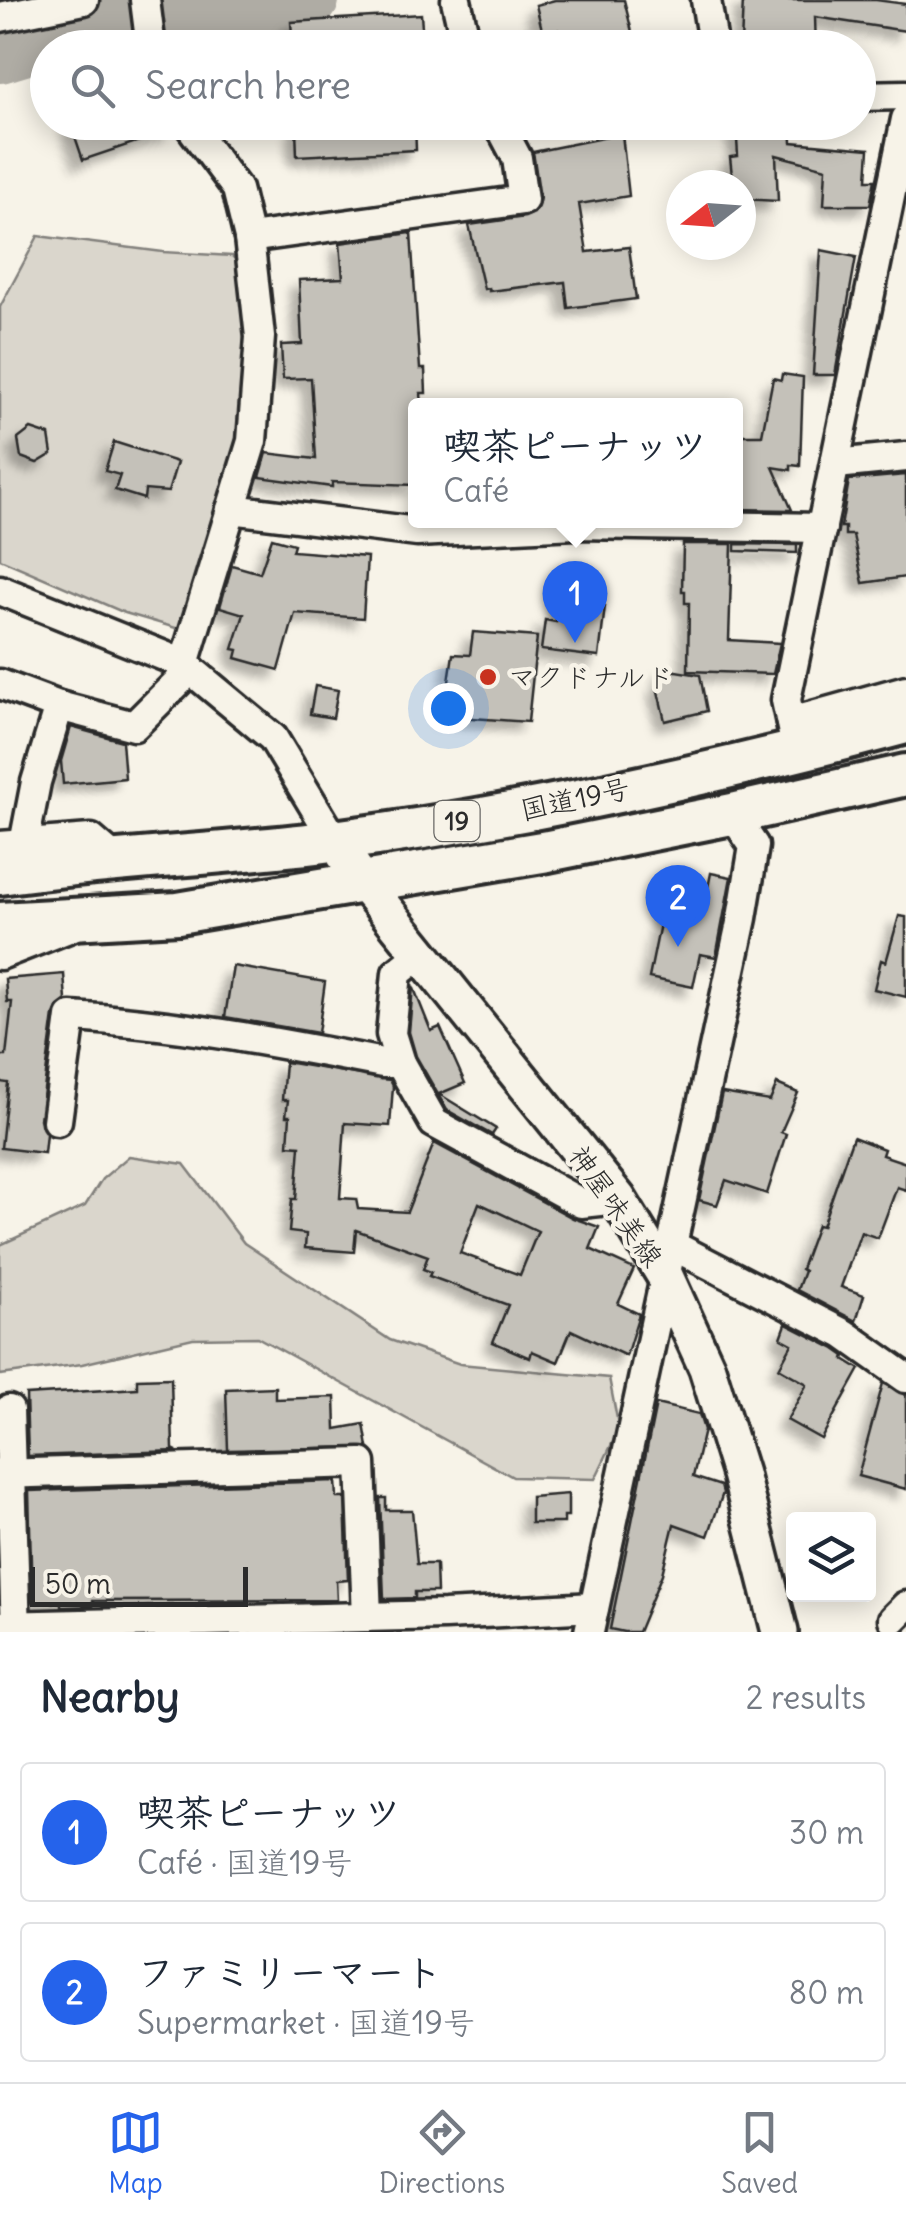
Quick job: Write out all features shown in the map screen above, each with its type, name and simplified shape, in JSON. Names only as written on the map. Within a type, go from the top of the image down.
[{"type":"highway","name":"国道19号","points":[[10,859],[118,862],[335,841],[534,808],[794,737],[906,722]]},
{"type":"highway","name":"国道19号","points":[[0,923],[178,913],[364,882],[743,830],[906,775]]},
{"type":"main road","name":"神屋味美線","points":[[335,841],[420,954],[668,1261],[740,1474],[780,1632]]},
{"type":"street","points":[[0,17],[84,0]]},
{"type":"street","points":[[145,0],[149,30]]},
{"type":"street","points":[[456,0],[463,30]]},
{"type":"street","points":[[706,0],[711,30]]},
{"type":"street","points":[[876,96],[906,95]]},
{"type":"street","points":[[906,119],[786,700],[794,737],[906,690]]},
{"type":"street","points":[[0,684],[59,706],[134,726],[188,666],[252,440],[260,337],[249,238],[236,189],[200,140]]},
{"type":"street","points":[[249,238],[523,200],[517,158],[508,140]]},
{"type":"street","points":[[836,464],[906,457]]},
{"type":"street","points":[[231,509],[418,532],[497,528]]},
{"type":"street","points":[[743,527],[822,528]]},
{"type":"street","points":[[0,590],[188,666],[273,738],[335,841]]},
{"type":"street","points":[[10,859],[59,706]]},
{"type":"street","points":[[10,1410],[5,1474],[10,1628],[367,1616],[444,1623],[592,1619],[742,918],[743,830]]},
{"type":"street","points":[[0,955],[96,918]]},
{"type":"street","points":[[420,954],[397,973],[391,1034],[400,1063],[434,1123],[582,1203],[618,1199]]},
{"type":"street","points":[[57,1121],[72,1017],[220,1031],[400,1063]]},
{"type":"street","points":[[668,1261],[844,1334],[906,1378]]},
{"type":"street","points":[[5,1474],[361,1463],[367,1616]]},
{"type":"shaded area","points":[[38,236],[163,252],[232,256],[239,263],[247,385],[237,464],[179,629],[125,613],[0,559],[0,307]]},
{"type":"shaded area","points":[[129,1156],[184,1164],[244,1243],[390,1340],[460,1364],[609,1378],[619,1429],[595,1479],[513,1477],[257,1337],[193,1338],[82,1364],[0,1375],[0,1245],[85,1206],[102,1179]]},
{"type":"building","points":[[555,0],[624,0],[632,30],[542,30],[536,5]]},
{"type":"building","points":[[743,0],[876,0],[906,4],[906,31],[815,17],[815,30],[742,30]]},
{"type":"building","points":[[421,14],[422,30],[292,30],[291,22]]},
{"type":"building","points":[[76,140],[142,140],[83,160]]},
{"type":"building","points":[[296,140],[416,140],[416,150],[297,156]]},
{"type":"building","points":[[592,140],[623,140],[629,196],[579,204],[587,252],[629,247],[636,299],[568,308],[565,282],[484,289],[469,225],[534,213],[540,198],[533,152]]},
{"type":"building","points":[[737,140],[792,140],[869,149],[867,180],[875,180],[870,205],[824,205],[826,168],[776,155],[778,201],[756,200],[756,170],[731,170],[730,157],[738,156]]},
{"type":"building","points":[[411,233],[420,369],[425,369],[426,393],[421,393],[421,398],[408,398],[408,485],[332,482],[332,487],[260,477],[267,453],[316,459],[311,378],[283,379],[281,345],[302,344],[299,280],[343,278],[340,243]]},
{"type":"building","points":[[821,250],[856,257],[835,375],[813,375]]},
{"type":"building","points":[[782,374],[803,377],[800,466],[791,465],[791,470],[773,467],[792,510],[743,509],[743,435],[762,435],[773,378],[781,380]]},
{"type":"building","points":[[31,429],[49,435],[52,454],[37,463],[21,457],[18,439]]},
{"type":"building","points":[[114,442],[177,462],[168,492],[145,490],[144,499],[115,490],[120,475],[105,471]]},
{"type":"building","points":[[906,475],[906,577],[863,583],[853,535],[845,535],[845,527],[841,527],[849,480]]},
{"type":"building","points":[[272,538],[294,544],[292,551],[367,557],[363,618],[295,613],[279,670],[236,658],[238,650],[233,649],[244,614],[220,607],[232,565],[260,573]]},
{"type":"building","points":[[683,544],[732,544],[729,640],[780,643],[773,674],[688,671],[689,603],[685,603],[682,591]]},
{"type":"building","points":[[735,544],[797,545],[797,553],[735,551]]},
{"type":"building","points":[[559,593],[601,598],[601,605],[605,606],[599,657],[541,650],[545,620],[556,622]]},
{"type":"building","points":[[473,632],[537,637],[528,722],[444,716],[453,654],[470,655]]},
{"type":"building","points":[[664,669],[700,675],[707,711],[665,721],[657,687],[662,686]]},
{"type":"building","points":[[315,686],[338,690],[333,718],[310,714]]},
{"type":"building","points":[[71,727],[122,741],[125,778],[63,784],[61,761]]},
{"type":"building","points":[[711,873],[731,877],[716,957],[700,954],[693,987],[649,978],[664,904],[703,913]]},
{"type":"building","points":[[899,916],[906,917],[906,997],[874,989]]},
{"type":"building","points":[[233,966],[325,982],[318,1033],[225,1017]]},
{"type":"building","points":[[64,974],[66,1000],[54,1015],[40,1119],[46,1134],[44,1153],[1,1148],[8,1083],[0,1082],[0,1056],[6,1056],[12,1002],[7,1002],[5,979]]},
{"type":"building","points":[[413,986],[431,1031],[440,1027],[465,1083],[439,1094],[496,1129],[492,1135],[447,1110],[416,1056],[409,1032]]},
{"type":"building","points":[[285,1062],[390,1080],[390,1126],[345,1123],[340,1198],[356,1199],[358,1209],[407,1212],[434,1143],[573,1218],[599,1227],[590,1249],[634,1269],[618,1304],[639,1314],[626,1356],[571,1330],[558,1362],[532,1351],[530,1358],[493,1342],[508,1305],[429,1276],[431,1272],[423,1269],[428,1256],[356,1230],[354,1252],[305,1248],[306,1234],[289,1232],[300,1146],[288,1145],[288,1100],[282,1100]],"holes":[[[479,1203],[538,1231],[520,1275],[460,1253]]]},
{"type":"building","points":[[777,1084],[798,1093],[781,1132],[786,1134],[767,1194],[726,1180],[717,1205],[699,1200],[722,1093],[770,1101]]},
{"type":"building","points":[[853,1137],[884,1149],[882,1155],[906,1163],[906,1190],[897,1187],[878,1238],[861,1232],[841,1287],[864,1295],[856,1321],[797,1290],[817,1225],[822,1226]]},
{"type":"building","points":[[786,1324],[835,1349],[860,1369],[821,1439],[787,1420],[807,1384],[779,1368],[792,1344],[781,1338]]},
{"type":"building","points":[[171,1378],[173,1449],[177,1451],[28,1456],[26,1395],[137,1388],[137,1379]]},
{"type":"building","points":[[883,1383],[906,1395],[906,1489],[858,1476]]},
{"type":"building","points":[[275,1387],[275,1399],[335,1397],[336,1429],[364,1424],[368,1447],[228,1450],[226,1389]]},
{"type":"building","points":[[656,1404],[699,1414],[704,1430],[693,1477],[721,1486],[723,1493],[708,1536],[674,1524],[662,1574],[638,1632],[624,1632],[610,1629]]},
{"type":"building","points":[[336,1481],[337,1498],[345,1498],[348,1580],[336,1581],[337,1600],[93,1601],[93,1606],[61,1607],[61,1602],[32,1600],[29,1491]]},
{"type":"building","points":[[568,1494],[568,1516],[564,1516],[564,1523],[531,1523],[531,1497]]},
{"type":"building","points":[[380,1498],[386,1498],[386,1510],[412,1510],[417,1564],[436,1564],[437,1592],[415,1592],[415,1598],[384,1599]]},
{"type":"waterway","points":[[89,30],[135,16],[259,16],[313,0]]},
{"type":"waterway","points":[[0,57],[30,48]]},
{"type":"place","name":"喫茶ピーナッツ","points":[[575,643]]},
{"type":"place","name":"マクドナルド","points":[[488,677]]},
{"type":"place","name":"ファミリーマート","points":[[678,947]]}]
